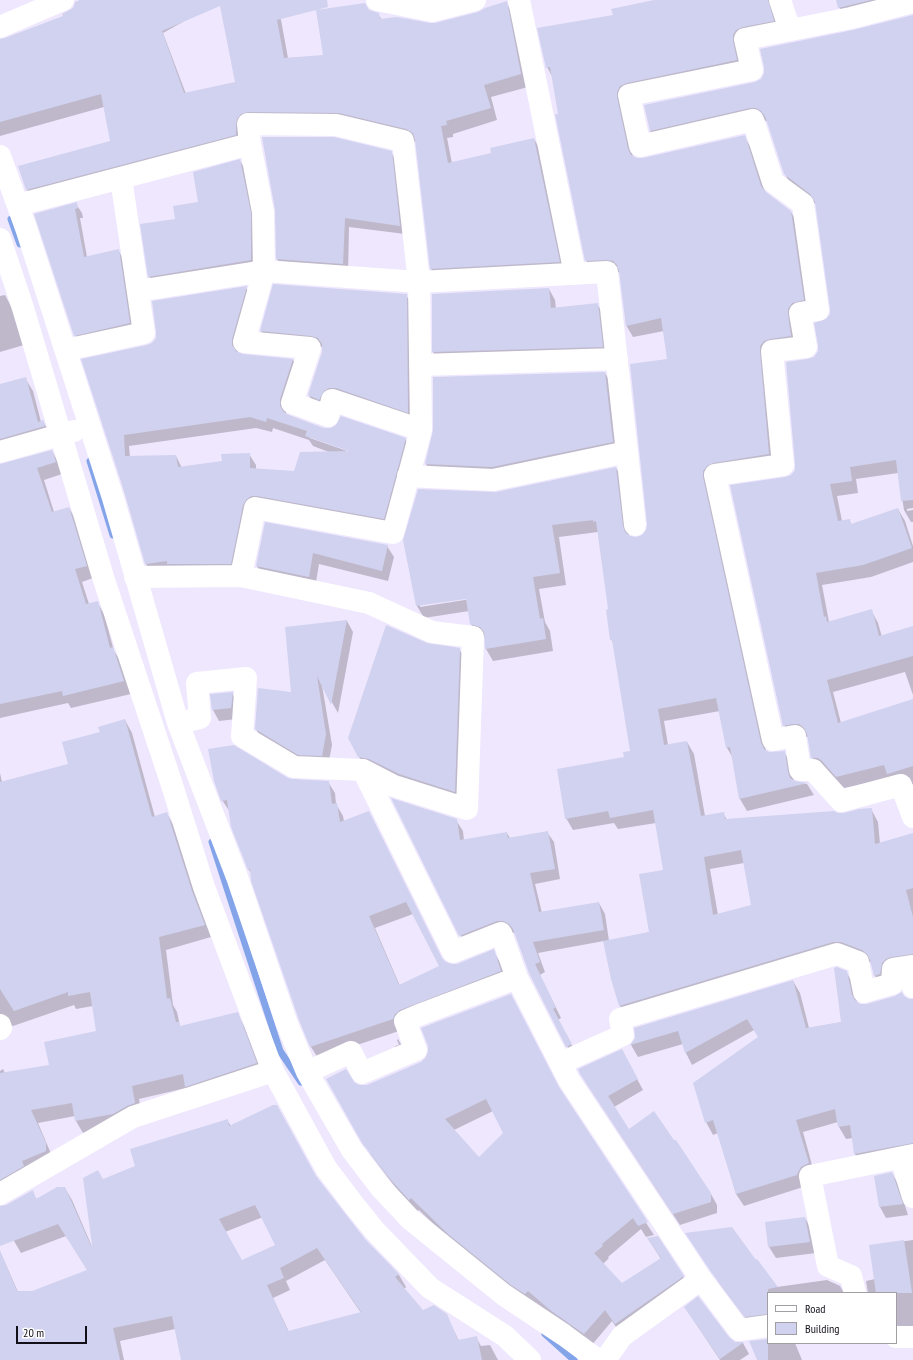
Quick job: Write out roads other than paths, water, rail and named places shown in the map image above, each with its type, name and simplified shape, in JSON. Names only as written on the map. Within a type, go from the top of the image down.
[{"type":"street","points":[[0,27],[63,0]]},
{"type":"street","points":[[377,0],[432,11],[475,0]]},
{"type":"street","points":[[519,0],[575,274]]},
{"type":"street","points":[[780,0],[790,30]]},
{"type":"street","points":[[913,2],[878,5],[851,18],[745,39],[752,70],[629,95],[640,146],[753,120],[773,182],[803,204],[818,310],[800,313],[806,347],[772,351],[783,465],[715,475],[773,740],[795,736],[800,770],[813,770],[841,801],[901,785],[913,817]]},
{"type":"street","points":[[240,576],[255,508],[393,533],[421,430],[419,282],[403,141],[336,125],[248,124],[250,144],[263,212],[264,271],[244,342],[310,348],[292,403],[328,416],[332,400],[421,430]]},
{"type":"street","points":[[18,205],[250,144]]},
{"type":"street","points":[[0,156],[18,205],[66,350],[113,498],[178,723],[237,877],[287,1024],[308,1072],[352,1150],[381,1188],[410,1219],[504,1295],[564,1335],[598,1360]]},
{"type":"street","points":[[66,350],[144,333],[121,178]]},
{"type":"street","points":[[0,238],[23,308],[103,578],[171,782],[204,888],[273,1071],[326,1168],[375,1231],[430,1288],[505,1336],[530,1360]]},
{"type":"street","points":[[138,291],[264,271],[419,282],[607,272],[635,525]]},
{"type":"street","points":[[420,365],[616,359]]},
{"type":"street","points":[[0,452],[90,427]]},
{"type":"street","points":[[408,476],[493,480],[627,452]]},
{"type":"street","points":[[135,577],[240,576],[369,603],[432,632],[472,637],[467,809],[394,786],[363,770],[294,767],[242,736],[246,678],[197,683],[200,718],[178,723]]},
{"type":"street","points":[[363,770],[453,952],[501,933],[517,978],[569,1080],[701,1279],[739,1330],[767,1326]]},
{"type":"street","points":[[561,1063],[623,1035],[620,1019],[837,954],[858,962],[864,992],[892,984],[893,969],[911,974]]},
{"type":"street","points":[[308,1072],[350,1052],[362,1073],[416,1050],[405,1021],[517,978]]},
{"type":"street","points":[[0,1025],[0,1029]]},
{"type":"street","points":[[0,1194],[133,1117],[273,1071]]},
{"type":"street","points":[[326,1168],[352,1150]]},
{"type":"street","points":[[855,1292],[851,1276],[828,1266],[810,1176],[907,1156],[913,1197]]},
{"type":"street","points":[[605,1360],[622,1336],[701,1279]]},
{"type":"street","points":[[897,1337],[913,1337]]},
{"type":"waterway","points":[[11,219],[20,244]]},
{"type":"waterway","points":[[90,461],[113,535]]},
{"type":"waterway","points":[[212,842],[280,1051],[301,1082]]},
{"type":"waterway","points":[[545,1334],[574,1360]]}]
